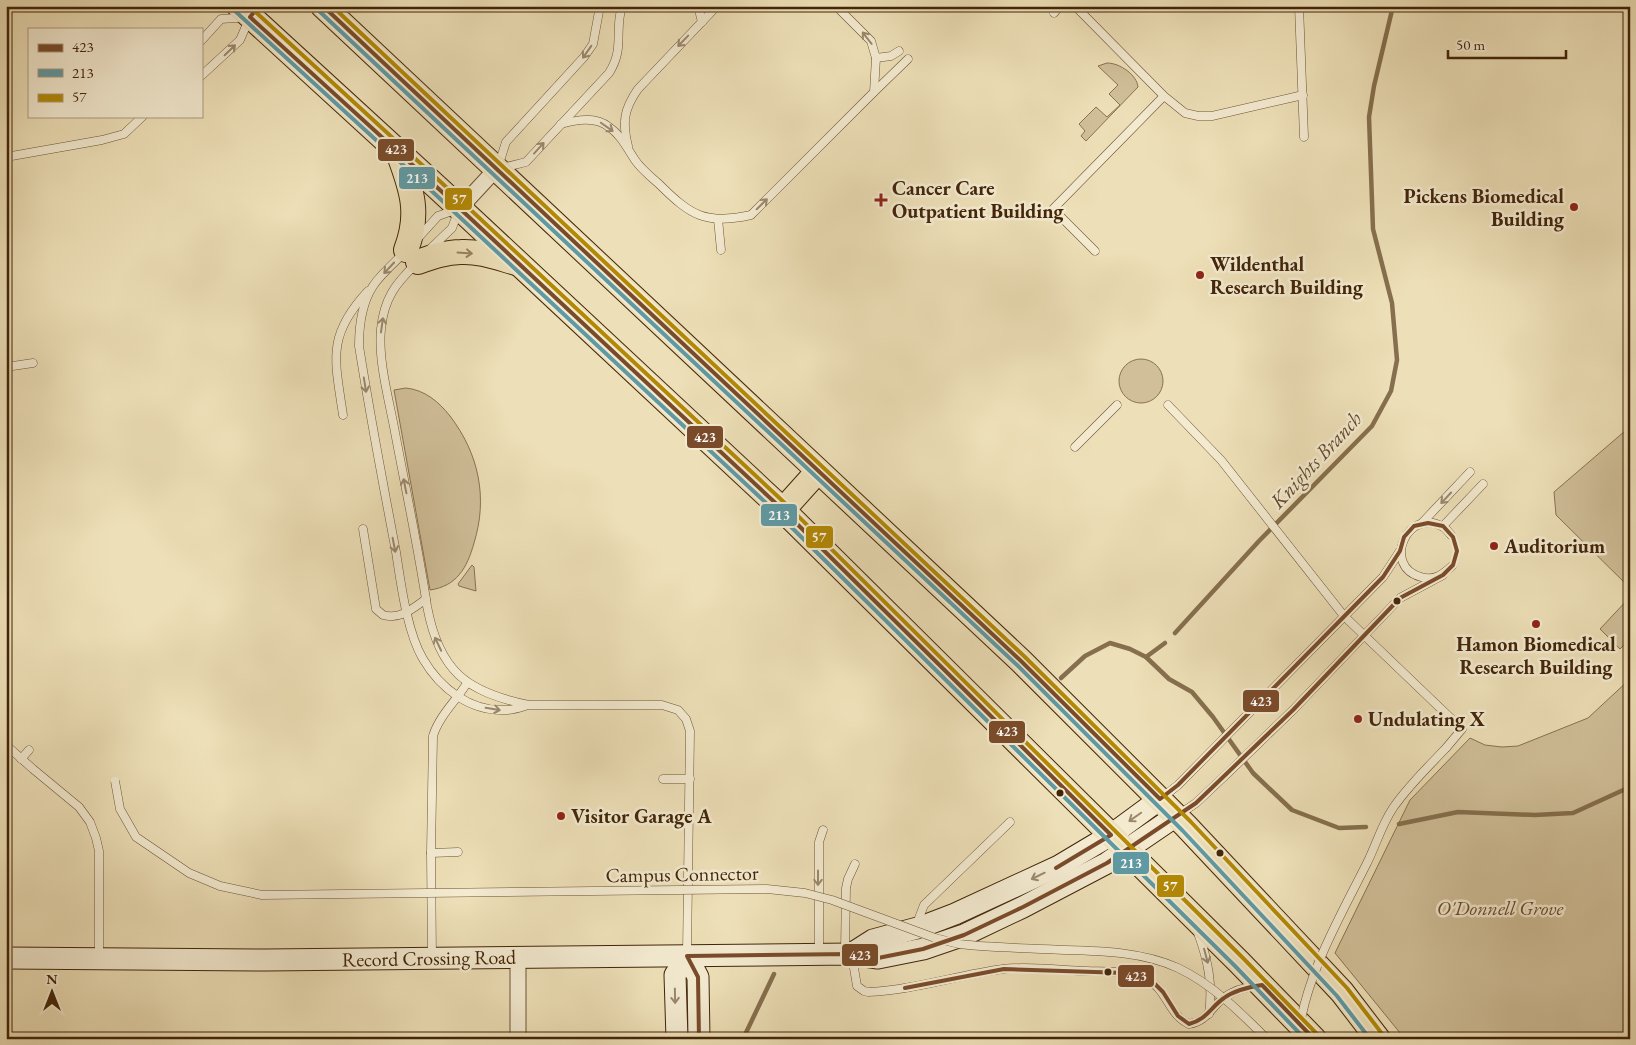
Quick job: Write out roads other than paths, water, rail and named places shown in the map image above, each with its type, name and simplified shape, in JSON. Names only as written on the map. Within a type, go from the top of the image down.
[{"type":"main road","points":[[323,6],[497,168],[538,210],[1021,661],[1168,808],[1389,1039]]},
{"type":"main road","points":[[249,10],[783,510],[1289,1011],[1314,1039]]},
{"type":"main road","points":[[398,151],[411,187],[414,207],[412,256],[461,252],[485,255],[520,264]]},
{"type":"main road","points":[[783,510],[818,471]]},
{"type":"main road","points":[[1342,992],[1378,1039]]},
{"type":"main road","points":[[1289,1011],[1305,1039]]},
{"type":"street","points":[[460,208],[497,168]]},
{"type":"street","name":"Record Crossing Road","points":[[6,958],[275,960],[848,954],[878,958],[923,949],[964,935],[1066,886],[1118,843],[1168,808]]},
{"type":"street","name":"Record Crossing Road","points":[[848,954],[873,940],[921,927],[956,914],[1035,878],[1067,861],[1118,843]]},
{"type":"street","points":[[676,1039],[675,975],[687,956]]},
{"type":"street","points":[[687,956],[698,977],[699,1039]]},
{"type":"street","points":[[518,957],[518,1039]]},
{"type":"lane","points":[[497,168],[506,142],[584,57],[593,44],[600,6]]},
{"type":"lane","points":[[497,168],[526,162],[609,73],[615,63],[619,50],[619,16],[622,6]]},
{"type":"lane","points":[[698,6],[702,22]]},
{"type":"lane","points":[[717,6],[638,89],[629,100],[624,117],[624,130],[628,146],[635,161],[678,203],[692,213],[706,218],[734,218],[751,215],[908,59]]},
{"type":"lane","points":[[836,6],[871,41],[876,58],[874,92]]},
{"type":"lane","points":[[1054,13],[1060,6]]},
{"type":"lane","points":[[1075,6],[1164,96],[1185,113],[1198,116],[1212,116],[1303,95]]},
{"type":"lane","points":[[1299,6],[1304,137]]},
{"type":"lane","points":[[202,40],[221,19],[249,10]]},
{"type":"lane","points":[[202,75],[240,40],[249,10]]},
{"type":"lane","points":[[876,58],[891,56],[899,51]]},
{"type":"lane","points":[[1095,252],[1053,209],[1164,96]]},
{"type":"lane","points":[[6,157],[102,140],[124,134],[141,118]]},
{"type":"lane","points":[[561,124],[578,120],[600,122],[609,127],[628,146]]},
{"type":"lane","points":[[342,415],[337,372],[337,339],[349,313],[372,286],[452,228],[460,208]]},
{"type":"lane","points":[[460,208],[438,216],[412,256],[393,288],[383,315],[380,337],[386,386],[430,623],[437,644],[445,658],[467,683],[481,691],[508,701],[529,705],[662,705],[678,710],[686,719],[690,731],[687,956]]},
{"type":"lane","points":[[718,219],[721,250]]},
{"type":"lane","points":[[372,286],[359,328],[359,346],[407,612],[422,658],[432,674],[458,698],[491,710],[507,710],[529,705]]},
{"type":"lane","points":[[6,367],[33,363]]},
{"type":"lane","points":[[1075,447],[1117,405]]},
{"type":"lane","points":[[1168,405],[1221,460],[1344,616],[1462,730],[1392,809],[1349,896],[1311,982],[1304,1000],[1298,1039]]},
{"type":"lane","name":"Record Crossing Road","points":[[1168,808],[1178,785],[1267,693],[1383,578],[1400,551],[1404,537],[1414,526],[1421,524],[1470,472]]},
{"type":"lane","points":[[1442,526],[1483,484]]},
{"type":"lane","points":[[1421,524],[1428,523],[1442,526],[1451,535]]},
{"type":"lane","points":[[363,529],[376,609],[388,617],[399,616],[426,599]]},
{"type":"lane","points":[[1400,551],[1404,565],[1414,575],[1428,579],[1442,575]]},
{"type":"lane","name":"Record Crossing Road","points":[[1168,808],[1196,803],[1292,710],[1400,598],[1442,575],[1452,566]]},
{"type":"lane","points":[[432,958],[432,736],[436,724],[458,698],[467,683]]},
{"type":"lane","points":[[6,745],[79,807],[90,822],[99,851],[99,959]]},
{"type":"lane","points":[[21,759],[29,750]]},
{"type":"lane","points":[[663,779],[690,779]]},
{"type":"lane","name":"Campus Connector","points":[[115,781],[120,809],[136,837],[189,873],[220,886],[262,895],[767,890],[805,893],[832,900],[935,938],[959,944],[1112,952],[1146,958],[1177,968],[1207,985],[1239,1010],[1267,1039]]},
{"type":"lane","points":[[921,927],[919,918],[924,905],[1010,822]]},
{"type":"lane","points":[[819,954],[819,842],[824,830]]},
{"type":"lane","points":[[431,853],[458,852]]},
{"type":"lane","points":[[855,864],[846,888],[848,954],[856,986],[864,991],[916,987],[1004,969],[1126,973],[1137,975],[1154,983],[1165,996],[1177,1017],[1183,1022],[1196,1024],[1202,1021],[1223,998],[1245,987],[1262,985]]},
{"type":"lane","points":[[1188,911],[1197,929],[1208,962],[1211,989],[1209,1014]]},
{"type":"waterway","name":"Knights Branch","points":[[1175,633],[1259,541],[1372,426],[1391,391],[1397,360],[1392,303],[1373,229],[1369,117],[1374,86],[1393,6]]},
{"type":"waterway","name":"Knights Branch","points":[[1061,678],[1085,656],[1110,643],[1130,649],[1146,657],[1165,643]]},
{"type":"waterway","points":[[1146,657],[1169,679],[1192,692],[1213,717],[1253,773],[1292,810],[1339,828],[1366,827]]},
{"type":"waterway","points":[[1399,824],[1458,812],[1535,815],[1573,813],[1630,787]]},
{"type":"waterway","name":"Knights Branch","points":[[743,1039],[774,974]]},
{"type":"place","name":"Cancer Care Outpatient Building","points":[[881,200]]},
{"type":"place","name":"Pickens Biomedical Building","points":[[1574,207]]},
{"type":"place","name":"Wildenthal Research Building","points":[[1200,275]]},
{"type":"place","name":"Auditorium","points":[[1494,546]]},
{"type":"place","name":"Hamon Biomedical Research Building","points":[[1536,624]]},
{"type":"place","name":"Undulating X","points":[[1358,719]]},
{"type":"place","name":"Visitor Garage A","points":[[561,816]]},
{"type":"park label","name":"O'Donnell Grove","points":[[1500,908]]}]
